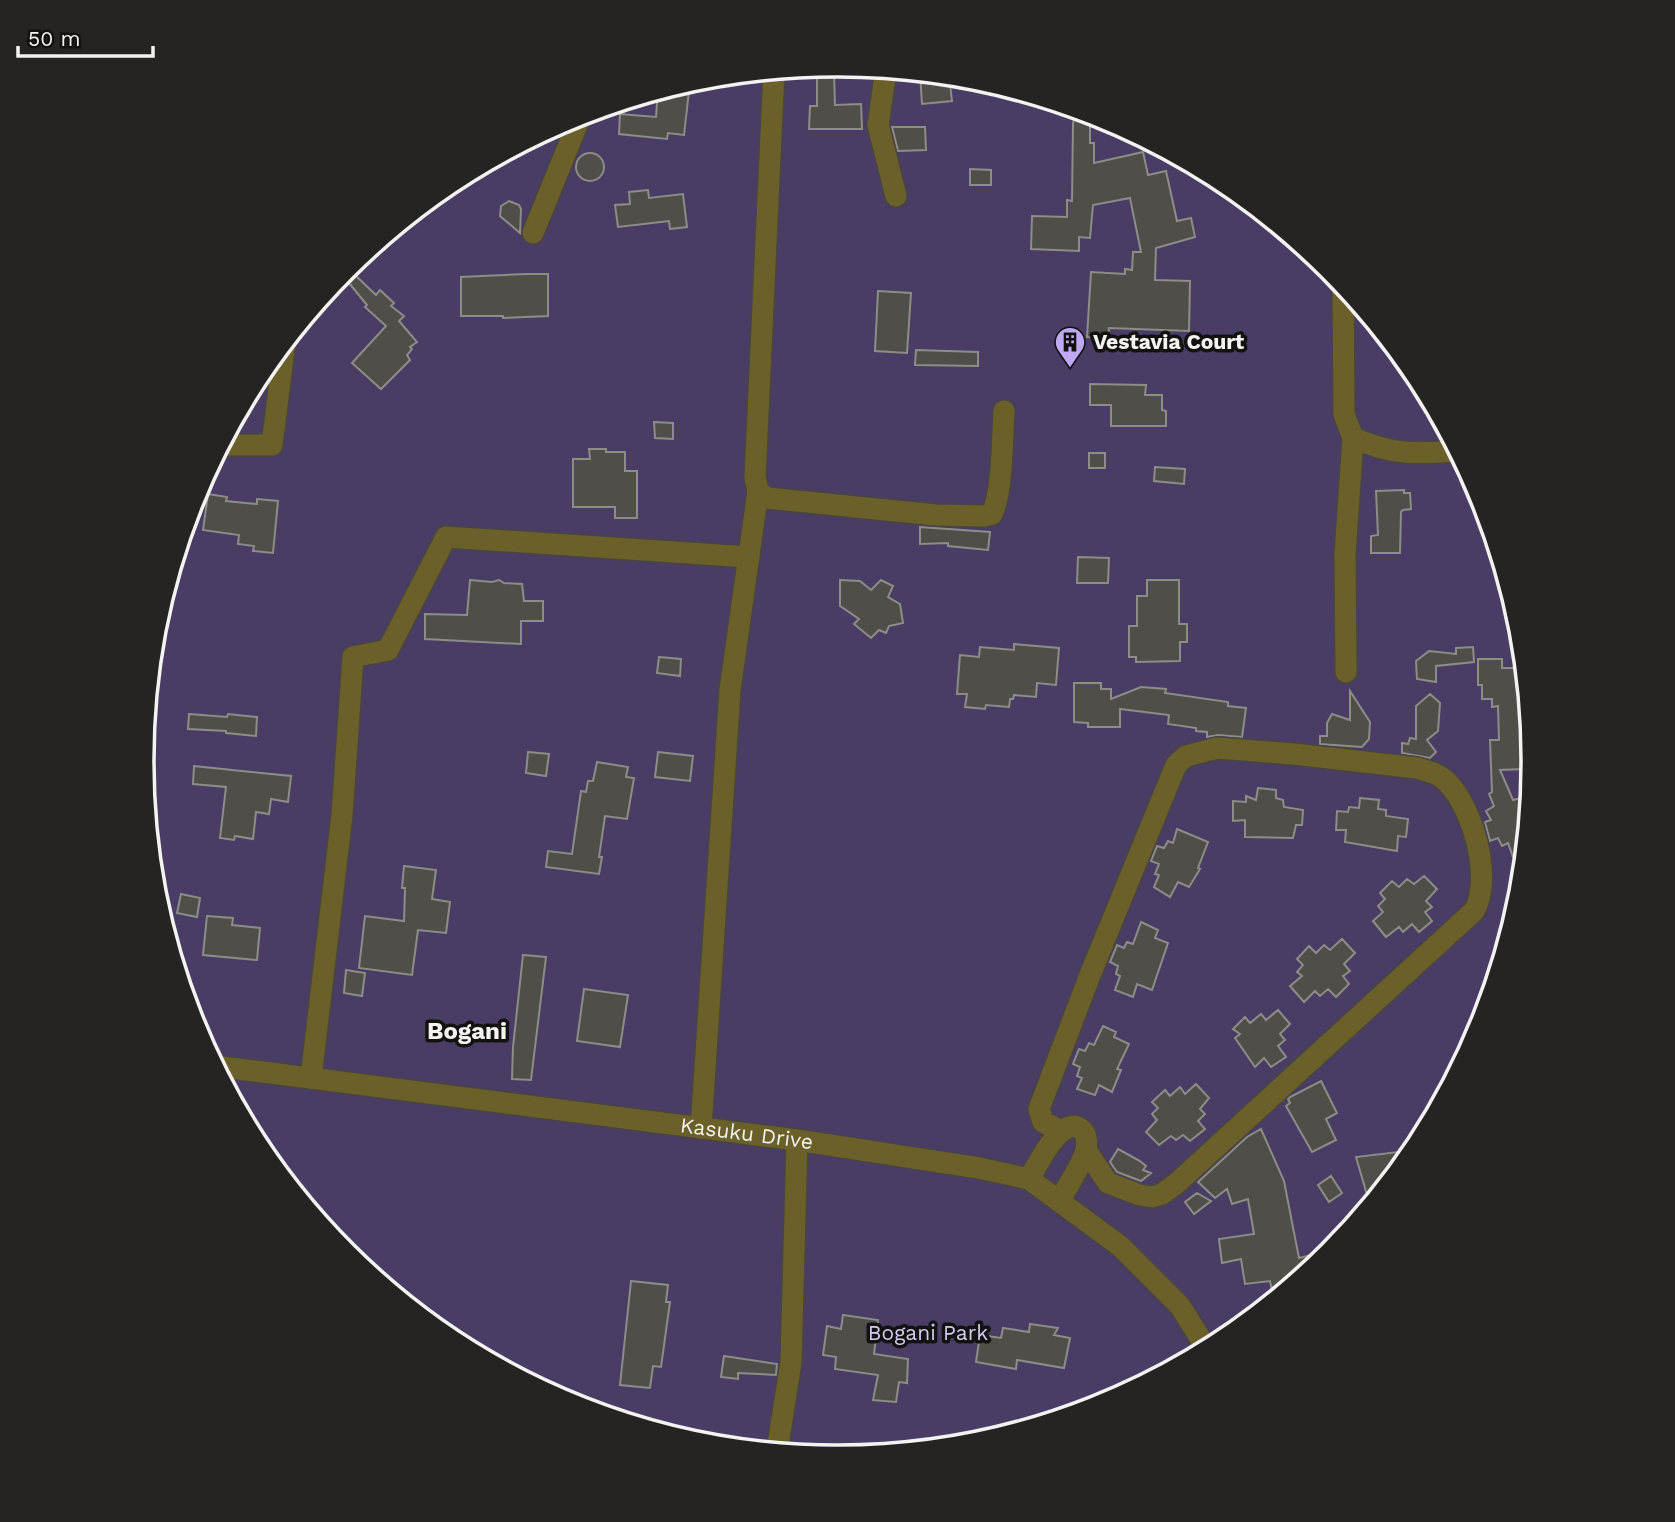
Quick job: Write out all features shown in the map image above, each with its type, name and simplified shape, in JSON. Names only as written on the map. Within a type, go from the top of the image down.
[{"type":"street","points":[[885,78],[878,125],[895,196]]},
{"type":"street","points":[[701,1128],[730,690],[758,491],[755,477],[774,80]]},
{"type":"street","points":[[533,233],[575,129]]},
{"type":"street","points":[[1343,301],[1344,414],[1353,438],[1345,554],[1346,672]]},
{"type":"street","points":[[231,446],[272,444],[282,362]]},
{"type":"street","points":[[758,491],[767,498],[923,514],[992,514],[998,491],[1004,411]]},
{"type":"street","points":[[1353,438],[1382,450],[1421,454],[1448,452]]},
{"type":"street","points":[[311,1078],[342,815],[353,657],[388,650],[446,537],[749,557]]},
{"type":"street","points":[[1060,1130],[1043,1122],[1040,1109],[1095,962],[1177,765],[1186,756],[1217,748],[1294,754],[1417,768],[1433,772],[1448,782],[1465,811],[1479,847],[1483,885],[1474,911],[1162,1195],[1140,1195],[1108,1183],[1086,1150]]},
{"type":"street","name":"Kasuku Drive","points":[[226,1067],[797,1140],[979,1168],[1029,1179],[1120,1246],[1181,1306],[1201,1340]]},
{"type":"street","points":[[1029,1179],[1060,1130],[1069,1126],[1084,1131],[1086,1150],[1060,1200]]},
{"type":"street","points":[[778,1442],[792,1362],[797,1140]]},
{"type":"green space","name":"Bogani Park","points":[[793,78],[882,78],[927,83],[1015,100],[1057,113],[1099,129],[1180,169],[1254,218],[1288,247],[1352,310],[1380,345],[1430,419],[1451,458],[1485,541],[1498,584],[1516,672],[1520,716],[1520,806],[1516,850],[1498,938],[1485,981],[1451,1064],[1430,1103],[1406,1141],[1352,1212],[1321,1245],[1254,1304],[1218,1330],[1140,1374],[1099,1393],[1015,1422],[971,1432],[882,1444],[793,1444],[748,1439],[660,1422],[618,1409],[576,1393],[495,1353],[421,1304],[387,1275],[323,1212],[295,1177],[245,1103],[224,1064],[190,981],[177,938],[159,850],[155,806],[153,761],[159,672],[177,584],[190,541],[224,458],[245,419],[269,381],[323,310],[354,277],[421,218],[457,192],[535,148],[576,129],[660,100],[704,90]]},
{"type":"building","points":[[817,77],[834,77],[835,105],[861,104],[862,129],[809,129],[810,106],[817,106]]},
{"type":"building","points":[[921,82],[950,87],[952,101],[922,104]]},
{"type":"building","points":[[689,93],[684,135],[668,133],[667,139],[619,134],[620,114],[656,117],[657,101]]},
{"type":"building","points":[[1074,119],[1090,126],[1090,143],[1094,143],[1094,163],[1143,152],[1148,175],[1166,171],[1177,221],[1191,218],[1195,237],[1156,248],[1155,280],[1190,281],[1189,331],[1109,328],[1108,338],[1087,337],[1091,272],[1125,274],[1125,269],[1132,270],[1133,252],[1141,252],[1130,198],[1093,205],[1090,238],[1079,237],[1079,251],[1031,249],[1032,216],[1067,217],[1067,200],[1072,201]]},
{"type":"building","points":[[892,127],[925,127],[926,150],[898,151]]},
{"type":"building","points":[[590,153],[600,157],[604,167],[600,177],[590,181],[580,177],[576,167],[580,157]]},
{"type":"building","points":[[970,169],[991,170],[991,185],[970,185]]},
{"type":"building","points":[[648,190],[649,198],[683,194],[687,227],[670,229],[669,221],[618,227],[615,205],[630,204],[629,192]]},
{"type":"building","points":[[509,201],[519,205],[521,209],[520,233],[500,216],[501,206]]},
{"type":"building","points":[[548,274],[548,316],[461,316],[461,277]]},
{"type":"building","points":[[356,276],[376,295],[380,290],[394,303],[391,306],[404,316],[399,321],[417,342],[410,347],[412,349],[407,355],[410,360],[381,389],[352,363],[386,326],[365,307],[367,305],[349,283]]},
{"type":"building","points":[[878,291],[911,293],[907,353],[875,351]]},
{"type":"building","points":[[916,350],[978,352],[978,366],[915,365]]},
{"type":"building","points":[[1090,384],[1146,385],[1145,395],[1162,395],[1166,426],[1111,426],[1111,405],[1090,405]]},
{"type":"building","points":[[654,422],[673,423],[673,439],[655,438]]},
{"type":"building","points":[[589,449],[625,452],[625,471],[637,471],[637,518],[615,518],[615,507],[573,507],[573,459],[590,459]]},
{"type":"building","points":[[1089,453],[1105,453],[1105,468],[1089,468]]},
{"type":"building","points":[[1155,467],[1185,469],[1184,484],[1154,481]]},
{"type":"building","points":[[1404,490],[1404,493],[1410,493],[1411,509],[1401,512],[1400,553],[1371,553],[1371,536],[1378,535],[1376,491]]},
{"type":"building","points":[[208,494],[227,497],[226,501],[257,504],[257,499],[278,501],[273,553],[253,551],[254,546],[238,544],[239,535],[203,530]]},
{"type":"building","points":[[920,527],[990,532],[988,550],[948,546],[948,543],[920,544]]},
{"type":"building","points":[[1078,557],[1109,558],[1108,583],[1077,583]]},
{"type":"building","points":[[470,580],[499,580],[522,584],[524,601],[543,601],[543,621],[521,621],[521,644],[425,639],[425,614],[467,615]]},
{"type":"building","points":[[840,580],[860,581],[871,590],[881,580],[893,586],[888,597],[900,604],[903,623],[889,626],[886,633],[879,630],[871,638],[854,624],[859,619],[840,606]]},
{"type":"building","points":[[1147,580],[1179,580],[1179,624],[1187,624],[1187,642],[1180,642],[1180,661],[1136,662],[1136,657],[1129,657],[1129,626],[1137,626],[1137,596],[1147,596]]},
{"type":"building","points":[[1014,644],[1059,648],[1056,685],[1037,683],[1036,697],[1014,695],[1013,699],[1010,699],[1009,707],[965,707],[967,694],[957,694],[960,655],[979,657],[980,647],[1014,650]]},
{"type":"building","points":[[1473,647],[1474,662],[1436,666],[1436,682],[1417,679],[1416,661],[1429,651],[1456,654],[1456,648]]},
{"type":"building","points":[[659,657],[681,659],[680,676],[657,673]]},
{"type":"building","points":[[1478,659],[1502,659],[1502,668],[1513,668],[1516,672],[1521,769],[1500,770],[1513,800],[1520,798],[1516,850],[1513,857],[1508,843],[1502,846],[1498,838],[1490,841],[1485,822],[1491,820],[1486,811],[1494,806],[1489,794],[1492,792],[1490,740],[1499,740],[1498,706],[1492,707],[1492,699],[1482,699],[1482,685],[1478,685]]},
{"type":"building","points":[[1074,683],[1101,683],[1101,689],[1111,689],[1111,699],[1141,687],[1166,689],[1165,693],[1228,702],[1228,706],[1246,708],[1242,737],[1207,737],[1207,732],[1196,731],[1196,728],[1168,724],[1169,715],[1120,709],[1120,727],[1088,727],[1088,723],[1074,722]]},
{"type":"building","points":[[1350,691],[1370,722],[1369,739],[1362,747],[1320,744],[1320,736],[1327,736],[1327,723],[1332,714],[1350,720]]},
{"type":"building","points":[[1430,694],[1440,703],[1438,731],[1427,740],[1436,752],[1430,758],[1402,753],[1402,743],[1408,744],[1410,738],[1416,739],[1416,706]]},
{"type":"building","points":[[189,714],[257,717],[256,736],[188,729]]},
{"type":"building","points":[[528,752],[549,754],[546,776],[526,773]]},
{"type":"building","points":[[658,752],[693,756],[690,781],[655,777]]},
{"type":"building","points":[[597,762],[628,767],[626,777],[634,778],[627,819],[605,816],[599,874],[546,867],[548,851],[572,854],[581,791],[586,792],[588,781],[593,781]]},
{"type":"building","points":[[194,766],[291,776],[288,802],[271,799],[269,814],[256,812],[253,839],[235,836],[234,840],[220,838],[226,787],[193,784]]},
{"type":"building","points":[[1258,788],[1276,790],[1276,798],[1283,800],[1284,807],[1303,810],[1302,825],[1296,825],[1293,838],[1245,837],[1245,820],[1233,821],[1233,801],[1246,802],[1246,796],[1256,800]]},
{"type":"building","points":[[1360,798],[1379,800],[1378,809],[1386,810],[1386,816],[1408,819],[1406,837],[1398,836],[1397,851],[1345,842],[1346,830],[1336,830],[1337,811],[1348,812],[1349,807],[1359,808]]},
{"type":"building","points":[[1177,829],[1208,842],[1198,868],[1200,869],[1189,887],[1178,882],[1170,897],[1154,887],[1159,875],[1155,874],[1159,864],[1151,861],[1157,846],[1164,848],[1168,841],[1173,843]]},
{"type":"building","points":[[404,866],[436,870],[432,899],[450,902],[446,933],[418,930],[412,975],[359,968],[365,916],[404,921]]},
{"type":"building","points":[[1424,876],[1437,889],[1426,901],[1432,907],[1425,912],[1432,921],[1419,932],[1412,924],[1403,932],[1399,927],[1386,937],[1373,921],[1383,912],[1378,906],[1385,899],[1380,893],[1392,881],[1399,887],[1407,879],[1414,884]]},
{"type":"building","points":[[181,894],[200,898],[197,917],[177,913]]},
{"type":"building","points":[[207,916],[233,918],[232,925],[260,928],[257,960],[203,955]]},
{"type":"building","points":[[1141,922],[1158,930],[1155,938],[1168,943],[1152,990],[1137,984],[1133,997],[1115,990],[1120,976],[1116,974],[1118,966],[1110,962],[1117,945],[1124,948],[1127,942],[1133,944]]},
{"type":"building","points":[[1342,939],[1355,953],[1344,964],[1350,971],[1343,976],[1349,984],[1336,997],[1328,989],[1320,996],[1315,991],[1304,1002],[1290,986],[1302,976],[1297,972],[1303,965],[1297,959],[1309,946],[1316,953],[1324,945],[1330,950]]},
{"type":"building","points":[[523,955],[546,957],[531,1080],[512,1079]]},
{"type":"building","points":[[346,970],[365,973],[362,996],[344,993]]},
{"type":"building","points":[[584,989],[628,995],[620,1047],[577,1041]]},
{"type":"building","points":[[1278,1010],[1290,1024],[1280,1034],[1285,1040],[1278,1046],[1286,1057],[1271,1067],[1264,1058],[1255,1067],[1235,1038],[1240,1034],[1233,1029],[1245,1017],[1250,1023],[1261,1014],[1266,1020]]},
{"type":"building","points":[[1103,1026],[1116,1032],[1114,1037],[1129,1044],[1117,1069],[1121,1070],[1112,1092],[1099,1085],[1095,1095],[1077,1089],[1082,1078],[1077,1076],[1080,1067],[1073,1064],[1079,1049],[1085,1051],[1089,1043],[1094,1045]]},
{"type":"building","points":[[1321,1081],[1337,1113],[1326,1119],[1336,1140],[1312,1152],[1286,1106],[1290,1103],[1290,1097]]},
{"type":"building","points":[[1196,1084],[1209,1098],[1200,1109],[1205,1114],[1198,1121],[1205,1129],[1190,1141],[1183,1135],[1176,1140],[1171,1136],[1159,1145],[1146,1132],[1157,1120],[1152,1114],[1158,1108],[1152,1102],[1165,1090],[1170,1096],[1180,1087],[1185,1094]]},
{"type":"building","points":[[1261,1129],[1284,1181],[1299,1258],[1310,1255],[1272,1289],[1270,1281],[1245,1284],[1241,1259],[1222,1263],[1219,1239],[1254,1234],[1248,1199],[1232,1204],[1227,1189],[1215,1198],[1198,1182],[1247,1137]]},
{"type":"building","points":[[1118,1149],[1140,1161],[1146,1166],[1143,1170],[1151,1173],[1141,1181],[1117,1172],[1110,1162]]},
{"type":"building","points":[[1398,1152],[1367,1194],[1356,1157]]},
{"type":"building","points":[[1331,1176],[1342,1193],[1329,1202],[1318,1185]]},
{"type":"building","points":[[1197,1193],[1211,1201],[1194,1214],[1185,1202]]},
{"type":"building","points":[[631,1281],[668,1285],[666,1302],[670,1302],[661,1367],[653,1366],[650,1388],[620,1385]]},
{"type":"building","points":[[843,1315],[878,1320],[874,1354],[908,1359],[907,1383],[899,1382],[896,1402],[873,1400],[878,1375],[835,1369],[836,1357],[823,1355],[827,1326],[841,1329]]},
{"type":"building","points":[[1030,1324],[1058,1328],[1054,1335],[1070,1338],[1064,1368],[1017,1360],[1016,1369],[976,1362],[980,1335],[1001,1338],[1003,1328],[1029,1332]]},
{"type":"building","points":[[724,1356],[777,1364],[776,1375],[738,1373],[738,1379],[721,1377]]},
{"type":"place","name":"Vestavia Court","points":[[1070,369]]},
{"type":"district","name":"Bogani","points":[[467,1031]]}]
